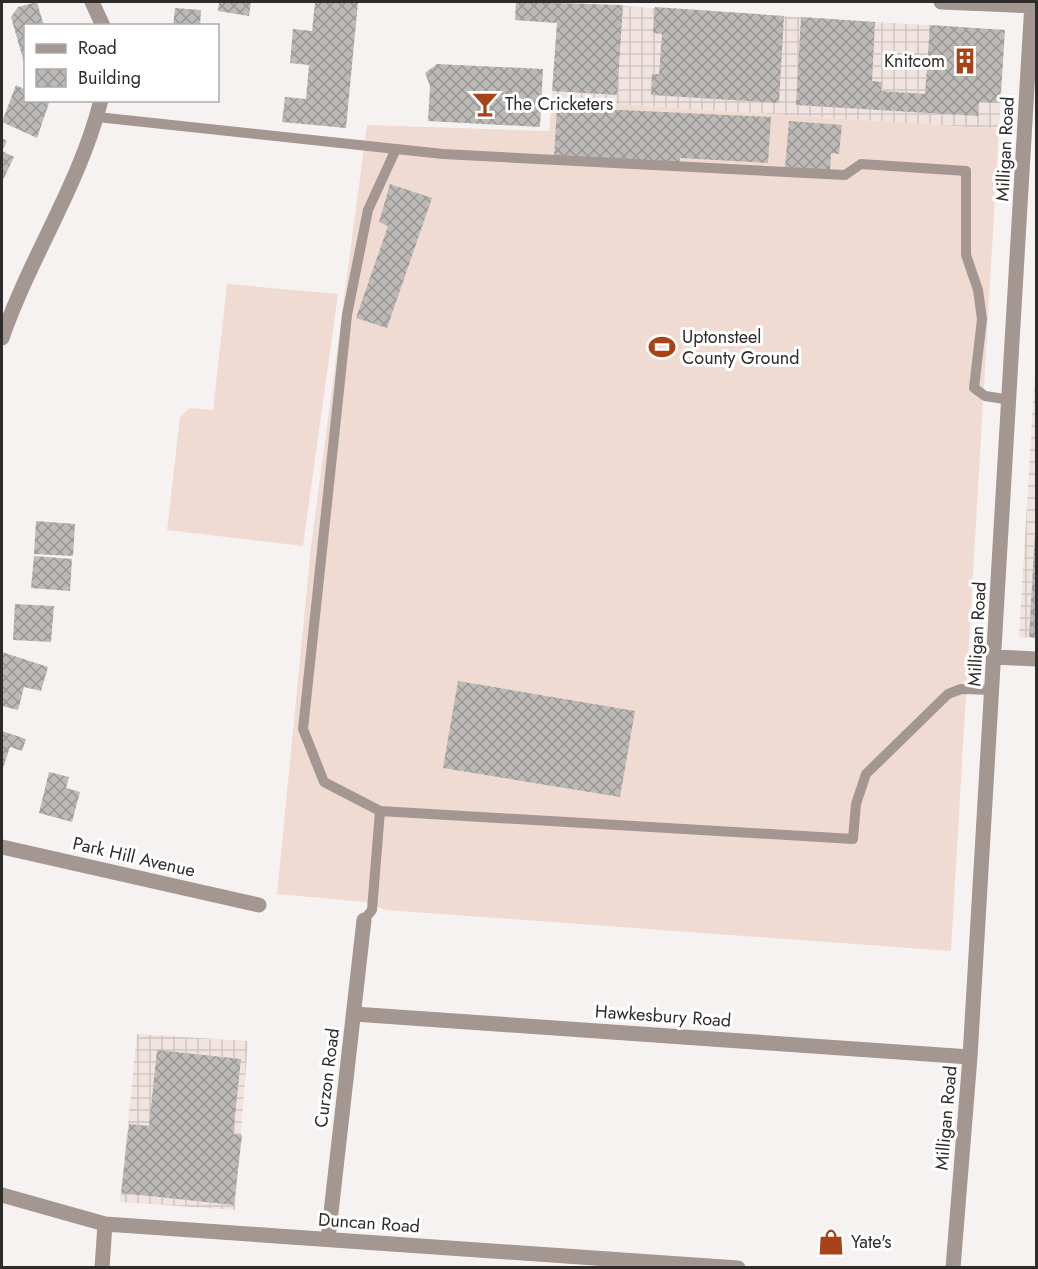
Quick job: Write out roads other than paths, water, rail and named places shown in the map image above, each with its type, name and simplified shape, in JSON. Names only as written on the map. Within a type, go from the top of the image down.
[{"type":"street","points":[[92,2],[102,24]]},
{"type":"street","points":[[940,2],[1033,4]]},
{"type":"street","name":"Milligan Road","points":[[953,1268],[970,1057],[1033,4]]},
{"type":"street","points":[[2,339],[21,287],[76,176],[101,102]]},
{"type":"street","points":[[995,657],[1036,659]]},
{"type":"street","name":"Park Hill Avenue","points":[[2,847],[259,905]]},
{"type":"street","name":"Curzon Road","points":[[327,1239],[364,920]]},
{"type":"street","name":"Hawkesbury Road","points":[[354,1014],[970,1057]]},
{"type":"street","name":"Duncan Road","points":[[2,1195],[105,1224],[327,1239],[524,1261],[738,1268]]},
{"type":"street","points":[[102,1268],[105,1224]]},
{"type":"lane","points":[[97,117],[396,149],[845,175],[861,164],[966,171],[966,255],[978,290],[982,319],[974,388],[985,396],[1011,400]]},
{"type":"lane","points":[[396,149],[368,210],[347,315],[303,729],[324,782],[380,811],[853,839],[856,804],[866,774],[948,694],[961,688],[993,690]]},
{"type":"lane","points":[[364,920],[372,910],[380,811]]},
{"type":"place","name":"Knitcom","points":[[965,61]]},
{"type":"place","name":"The Cricketers","points":[[485,104]]},
{"type":"place","name":"Uptonsteel County Ground","points":[[662,347]]},
{"type":"place","name":"Yate's","points":[[831,1242]]}]
